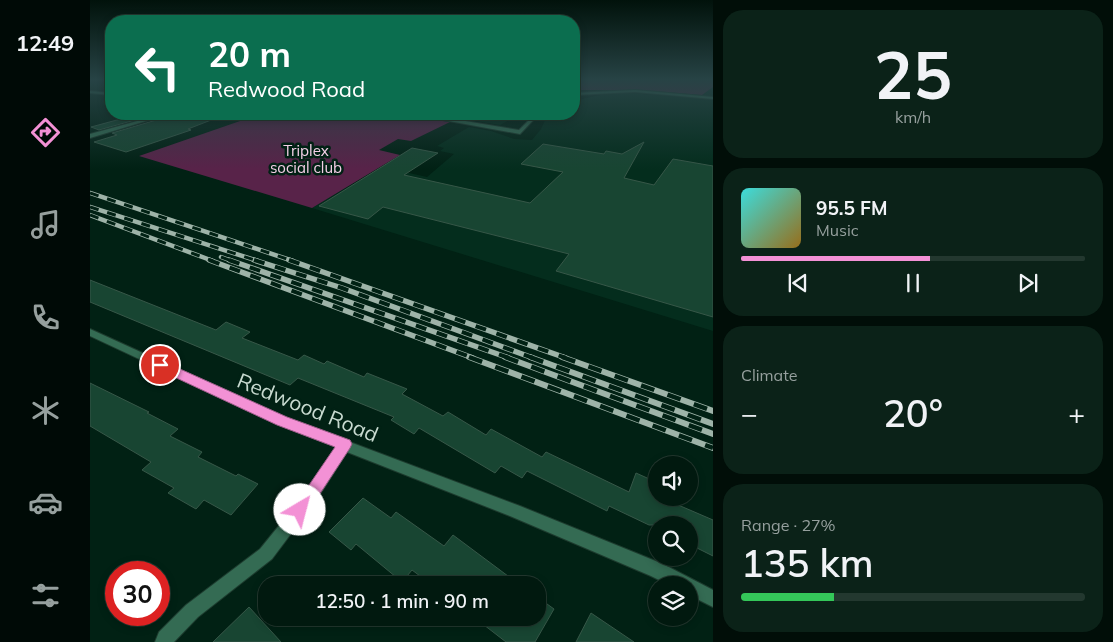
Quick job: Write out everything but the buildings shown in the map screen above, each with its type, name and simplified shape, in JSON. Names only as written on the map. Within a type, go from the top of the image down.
[{"type":"street","points":[[90,136],[146,120]]},
{"type":"street","points":[[451,120],[520,132],[531,120]]},
{"type":"street","name":"Redwood Road","points":[[90,332],[282,421],[515,511],[648,566],[668,576]]},
{"type":"street","points":[[164,642],[165,638],[192,611],[266,554],[312,495],[345,444]]},
{"type":"street","name":"Redwood Road","points":[[698,592],[713,599]]},
{"type":"shaded area","points":[[580,110],[713,110],[713,331],[312,208],[382,167],[427,177],[454,154],[440,151],[444,148],[437,146],[469,127],[491,131],[514,139],[532,140],[545,120],[580,120]]},
{"type":"shaded area","points":[[470,120],[509,120],[500,125]]},
{"type":"green space","name":"Triplex social club","points":[[243,120],[436,120],[450,122],[411,141],[398,139],[379,150],[400,155],[312,208],[139,156]]},
{"type":"railway","points":[[90,193],[293,261]]},
{"type":"railway","points":[[90,207],[258,261]]},
{"type":"railway","points":[[90,215],[213,261]]},
{"type":"railway","points":[[221,257],[232,261]]},
{"type":"railway","points":[[209,260],[473,358]]},
{"type":"railway","points":[[229,260],[509,358]]},
{"type":"railway","points":[[254,260],[342,288],[533,358]]},
{"type":"railway","points":[[289,260],[566,358]]},
{"type":"railway","points":[[469,357],[713,448]]},
{"type":"railway","points":[[505,357],[713,434]]},
{"type":"railway","points":[[530,357],[713,424]]},
{"type":"railway","points":[[562,357],[713,411]]},
{"type":"route","points":[[160,365],[282,421],[345,444],[300,510]]}]
